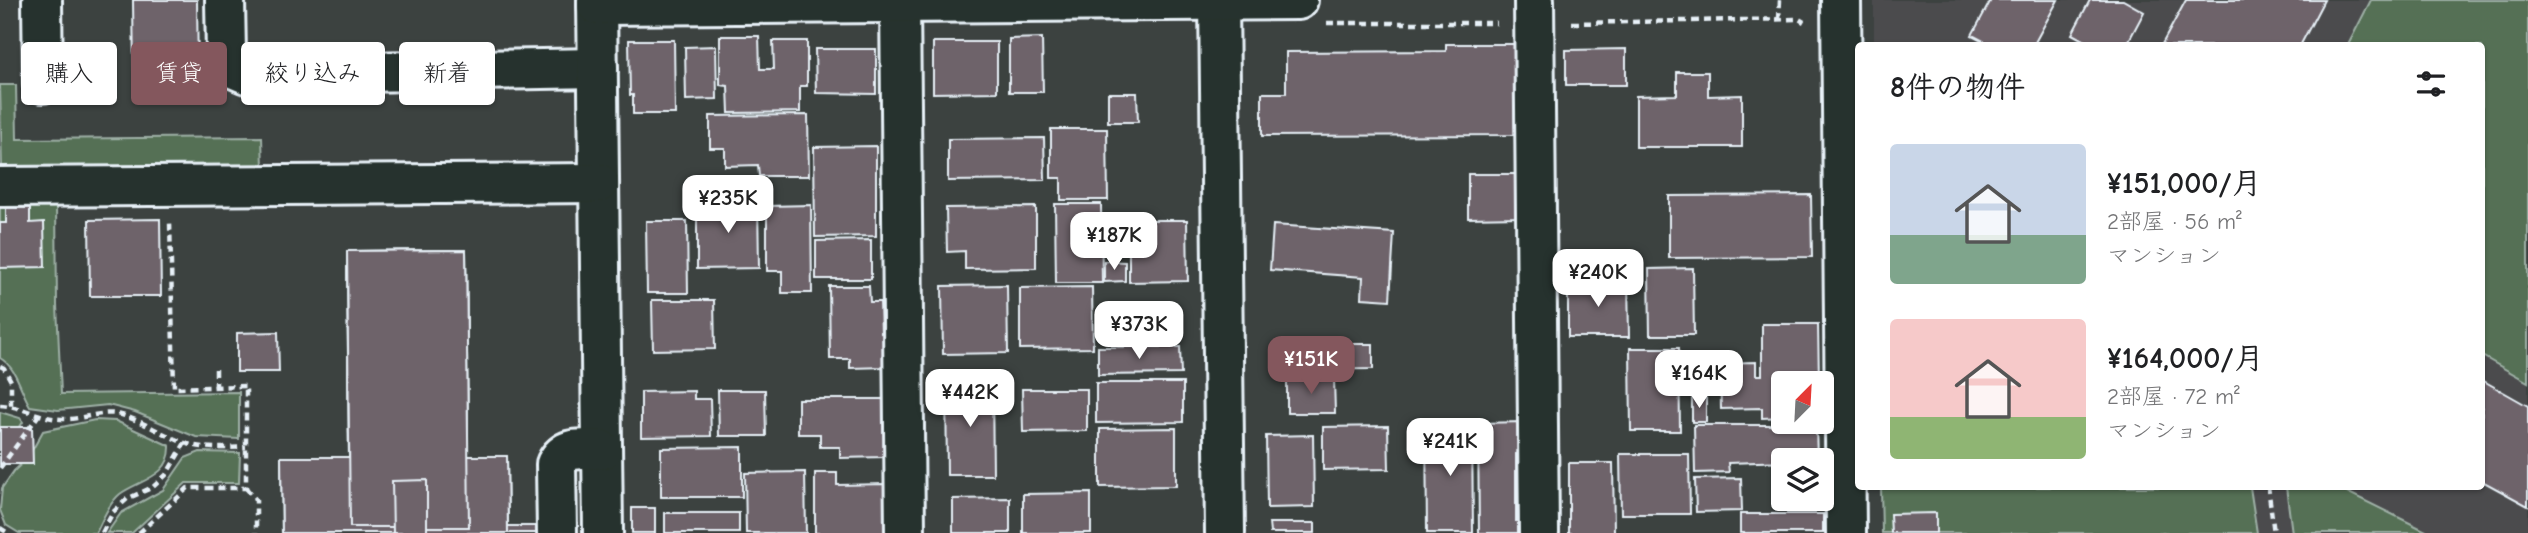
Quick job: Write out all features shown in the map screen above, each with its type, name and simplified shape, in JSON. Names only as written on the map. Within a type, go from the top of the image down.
[{"type":"street","points":[[43,0],[43,42]]},
{"type":"street","points":[[225,0],[226,55],[233,68],[247,74],[598,68]]},
{"type":"street","points":[[1219,0],[1225,533]]},
{"type":"street","points":[[603,533],[597,3],[1298,0]]},
{"type":"street","points":[[1534,0],[1539,533]]},
{"type":"street","points":[[1841,0],[1846,533]]},
{"type":"street","points":[[900,2],[905,533]]},
{"type":"street","points":[[0,187],[599,183]]},
{"type":"street","points":[[557,533],[556,464],[561,454],[567,450],[602,450]]},
{"type":"path","points":[[1779,19],[1780,0]]},
{"type":"path","points":[[169,186],[174,388],[246,386],[246,488],[256,500],[256,533]]},
{"type":"path","points":[[0,366],[11,381],[11,406]]},
{"type":"path","points":[[216,369],[216,387]]},
{"type":"path","points":[[0,405],[64,420],[96,414],[117,414],[185,443],[206,448],[246,447]]},
{"type":"path","points":[[0,468],[38,416]]},
{"type":"path","points":[[102,533],[113,512],[127,499],[153,487],[166,475],[185,443]]},
{"type":"path","points":[[139,533],[188,488],[246,488]]},
{"type":"path","points":[[2269,490],[2274,533]]},
{"type":"path","points":[[0,528],[8,533]]},
{"type":"shaded area","points":[[1874,0],[2528,0],[2528,533],[1882,533],[1881,490],[2485,490],[2485,42],[1874,42]]},
{"type":"green space","points":[[2371,0],[2528,0],[2528,382],[2485,358],[2485,42],[2350,42]]},
{"type":"green space","points":[[0,85],[16,85],[17,139],[262,137],[263,168],[2,171]]},
{"type":"green space","points":[[0,203],[56,203],[61,394],[239,392],[239,439],[196,437],[135,412],[108,405],[58,410],[30,406],[14,373],[0,358]]},
{"type":"green space","points":[[0,412],[20,418],[23,422],[0,458]]},
{"type":"green space","points":[[95,420],[116,421],[170,446],[165,465],[160,471],[120,494],[106,512],[96,533],[19,533],[6,525],[0,510],[2,488],[28,458],[43,431]]},
{"type":"green space","points":[[200,452],[240,453],[239,483],[186,483],[132,533],[107,533],[121,513],[163,490],[185,458]]},
{"type":"green space","points":[[1881,490],[2250,490],[2257,533],[1882,533]]},
{"type":"green space","points":[[2286,490],[2343,490],[2430,533],[2292,533]]},
{"type":"building","points":[[133,0],[197,0],[198,42],[134,42]]},
{"type":"building","points":[[1991,0],[2058,0],[2035,42],[1985,42],[1972,35]]},
{"type":"building","points":[[2090,0],[2123,0],[2144,12],[2128,42],[2087,42],[2072,34]]},
{"type":"building","points":[[2186,0],[2324,0],[2302,42],[2163,42]]},
{"type":"building","points":[[720,36],[759,36],[760,69],[774,69],[773,41],[807,41],[807,86],[800,86],[800,112],[729,113],[728,86],[720,85]]},
{"type":"building","points":[[1042,38],[1043,92],[1009,92],[1009,39]]},
{"type":"building","points":[[629,40],[674,40],[675,114],[633,114]]},
{"type":"building","points":[[933,42],[997,42],[997,92],[933,93]]},
{"type":"building","points":[[1446,44],[1514,44],[1515,135],[1262,136],[1262,93],[1286,93],[1286,52],[1446,51]]},
{"type":"building","points":[[716,46],[717,99],[686,100],[685,47]]},
{"type":"building","points":[[815,49],[876,49],[876,94],[816,93]]},
{"type":"building","points":[[1626,49],[1626,85],[1566,85],[1566,50]]},
{"type":"building","points":[[1677,72],[1708,72],[1708,96],[1742,95],[1742,147],[1636,147],[1636,96],[1677,95]]},
{"type":"building","points":[[1108,93],[1137,93],[1138,122],[1108,122]]},
{"type":"building","points":[[808,115],[809,176],[759,176],[758,165],[725,166],[725,148],[710,148],[710,116]]},
{"type":"building","points":[[1051,129],[1107,129],[1108,200],[1061,200],[1061,178],[1051,178]]},
{"type":"building","points":[[1044,138],[1045,180],[948,181],[948,139]]},
{"type":"building","points":[[876,146],[876,236],[815,237],[814,147]]},
{"type":"building","points":[[1468,174],[1520,174],[1520,217],[1468,218]]},
{"type":"building","points":[[1811,195],[1812,257],[1669,258],[1669,196]]},
{"type":"building","points":[[758,201],[759,268],[697,269],[697,202]]},
{"type":"building","points":[[1055,204],[1101,204],[1102,283],[1056,283]]},
{"type":"building","points":[[811,205],[812,293],[782,293],[782,271],[767,271],[767,206]]},
{"type":"building","points":[[1036,207],[1036,268],[965,269],[965,251],[947,252],[946,208]]},
{"type":"building","points":[[6,208],[30,208],[30,223],[44,222],[45,267],[0,268],[0,223],[6,223]]},
{"type":"building","points":[[160,219],[161,296],[90,296],[89,220]]},
{"type":"building","points":[[1129,220],[1187,220],[1188,281],[1129,282]]},
{"type":"building","points":[[646,221],[687,221],[688,293],[647,293]]},
{"type":"building","points":[[1273,225],[1394,233],[1390,300],[1362,298],[1363,277],[1270,270]]},
{"type":"building","points":[[871,240],[871,279],[816,279],[816,241]]},
{"type":"building","points":[[466,250],[468,456],[507,456],[508,526],[545,526],[545,533],[282,533],[281,457],[349,457],[347,251]]},
{"type":"building","points":[[466,250],[468,456],[507,456],[508,533],[282,533],[281,457],[349,457],[347,251]]},
{"type":"building","points":[[466,250],[469,527],[350,527],[347,251]]},
{"type":"building","points":[[1104,261],[1125,262],[1125,281],[1104,282]]},
{"type":"building","points":[[1693,268],[1694,335],[1650,335],[1649,269]]},
{"type":"building","points":[[1568,280],[1628,280],[1629,337],[1568,337]]},
{"type":"building","points":[[1007,285],[1008,353],[943,354],[942,286]]},
{"type":"building","points":[[829,286],[869,286],[870,302],[880,302],[881,333],[885,332],[886,367],[850,368],[850,359],[830,359]]},
{"type":"building","points":[[1092,287],[1093,348],[1020,349],[1020,288]]},
{"type":"building","points":[[652,300],[714,300],[715,349],[653,350]]},
{"type":"building","points":[[1762,324],[1818,324],[1819,371],[1771,371],[1771,418],[1762,418],[1762,408],[1721,409],[1720,363],[1756,362],[1756,375],[1762,375]]},
{"type":"building","points":[[278,332],[279,372],[237,372],[237,333]]},
{"type":"building","points":[[1285,344],[1373,344],[1373,369],[1286,370]]},
{"type":"building","points":[[1098,347],[1180,347],[1181,374],[1098,375]]},
{"type":"building","points":[[1630,348],[1679,348],[1680,431],[1631,431]]},
{"type":"building","points":[[1287,378],[1334,378],[1335,413],[1287,413]]},
{"type":"building","points":[[2485,382],[2528,406],[2528,506],[2485,483]]},
{"type":"building","points":[[946,383],[992,383],[993,475],[947,475]]},
{"type":"building","points":[[1096,383],[1183,383],[1183,422],[1096,423]]},
{"type":"building","points":[[1022,389],[1087,389],[1087,431],[1023,432]]},
{"type":"building","points":[[718,390],[765,390],[766,436],[719,436]]},
{"type":"building","points":[[694,391],[694,399],[710,399],[711,436],[641,437],[641,392]]},
{"type":"building","points":[[1692,398],[1706,398],[1706,422],[1692,422]]},
{"type":"building","points":[[798,399],[885,399],[885,457],[840,458],[840,447],[820,447],[820,434],[798,434]]},
{"type":"building","points":[[1472,422],[1473,533],[1427,533],[1426,423]]},
{"type":"building","points":[[1524,422],[1525,454],[1516,454],[1516,521],[1525,521],[1525,533],[1479,533],[1478,423]]},
{"type":"building","points":[[1694,425],[1771,425],[1771,434],[1816,434],[1817,448],[1771,448],[1771,462],[1728,463],[1729,472],[1695,473]]},
{"type":"building","points":[[1388,426],[1389,469],[1323,470],[1323,427]]},
{"type":"building","points":[[0,427],[32,427],[33,464],[0,464]]},
{"type":"building","points":[[1176,428],[1176,486],[1100,487],[1100,429]]},
{"type":"building","points":[[1313,435],[1314,507],[1267,508],[1266,436]]},
{"type":"building","points":[[742,447],[742,497],[661,497],[661,448]]},
{"type":"building","points":[[1620,454],[1689,454],[1690,514],[1621,514]]},
{"type":"building","points":[[1569,463],[1613,463],[1614,533],[1569,533]]},
{"type":"building","points":[[805,472],[806,533],[746,533],[745,473]]},
{"type":"building","points":[[815,473],[837,473],[837,485],[886,484],[886,533],[815,533]]},
{"type":"building","points":[[1741,478],[1742,511],[1696,512],[1695,479]]},
{"type":"building","points":[[427,480],[427,533],[393,533],[392,481]]},
{"type":"building","points":[[1091,493],[1091,533],[1023,533],[1023,494]]},
{"type":"building","points":[[1010,498],[1010,533],[953,533],[953,499]]},
{"type":"building","points":[[632,508],[655,508],[655,533],[632,533]]},
{"type":"building","points":[[665,513],[739,513],[739,533],[665,533]]},
{"type":"building","points":[[1936,513],[1936,533],[1891,533],[1890,514]]},
{"type":"building","points":[[1740,514],[1823,514],[1823,533],[1740,533]]},
{"type":"building","points":[[1269,523],[1315,523],[1315,533],[1270,533]]}]
